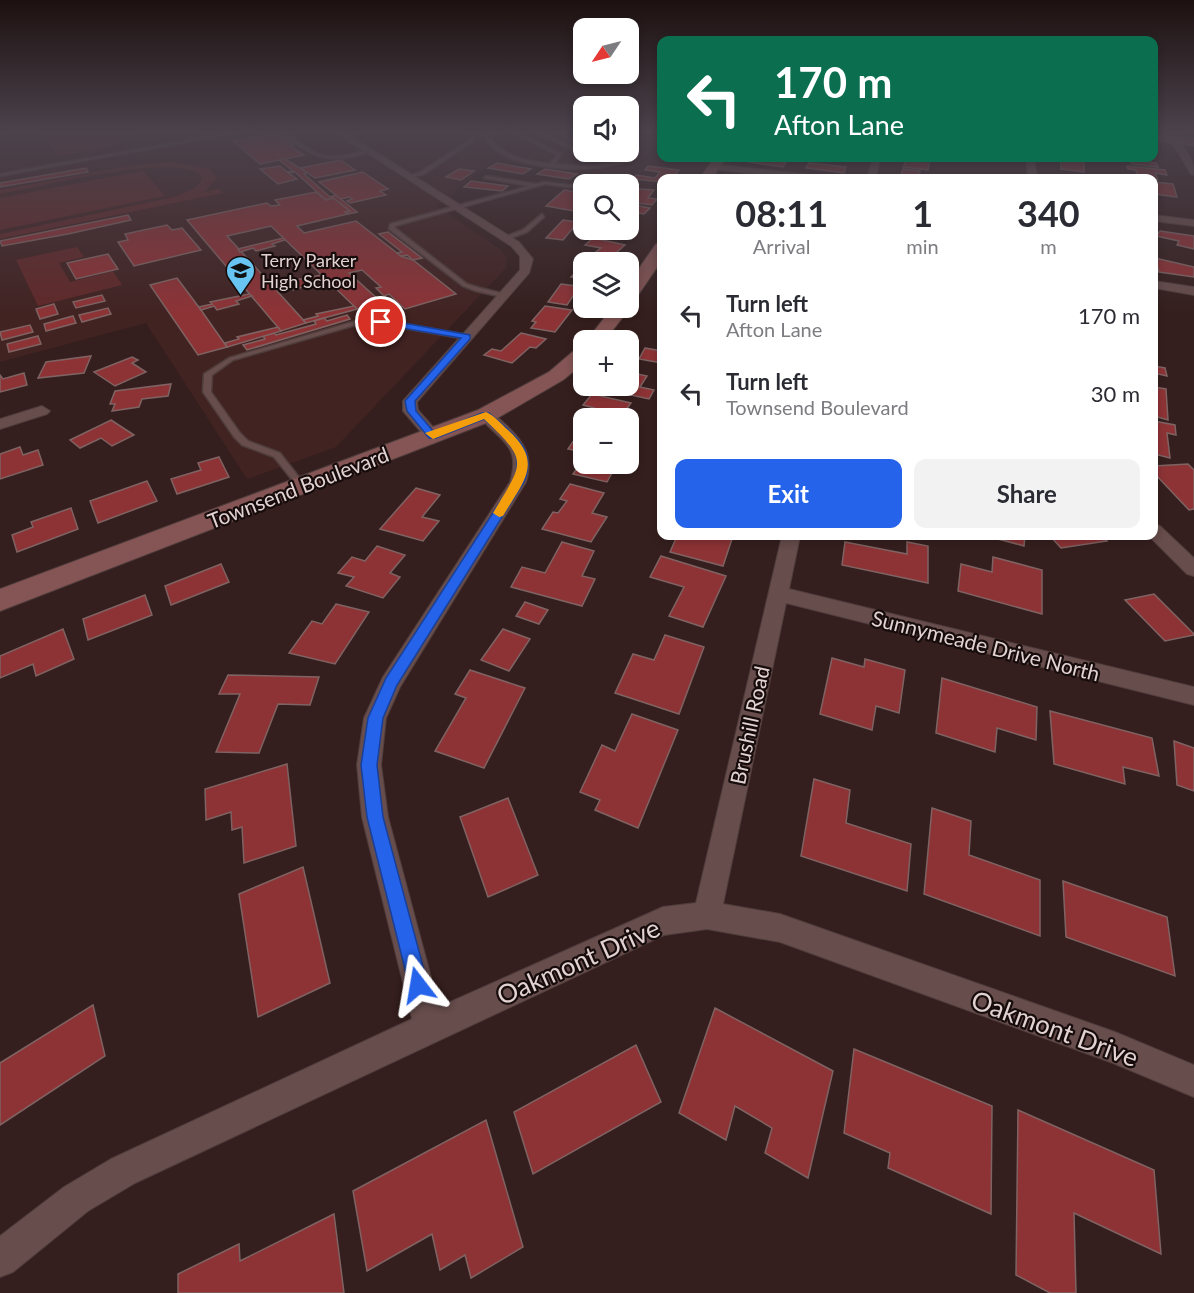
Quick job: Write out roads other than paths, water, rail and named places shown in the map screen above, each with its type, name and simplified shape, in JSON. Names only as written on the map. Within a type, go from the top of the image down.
[{"type":"street","points":[[433,436],[411,411],[410,401],[529,263],[523,251],[435,193]]},
{"type":"street","points":[[1158,218],[1194,223]]},
{"type":"street","points":[[639,281],[657,254]]},
{"type":"street","points":[[1158,286],[1194,291]]},
{"type":"street","points":[[604,330],[613,318]]},
{"type":"street","name":"Townsend Boulevard","points":[[0,600],[486,415],[556,376],[573,361]]},
{"type":"street","points":[[0,424],[42,411]]},
{"type":"street","points":[[429,1027],[375,817],[369,765],[375,718],[391,682],[524,470],[523,455],[515,442],[486,415]]},
{"type":"street","points":[[1158,534],[1194,569]]},
{"type":"street","name":"Brushill Road","points":[[707,915],[790,540]]},
{"type":"street","name":"Sunnymeade Drive North","points":[[778,594],[1194,696]]},
{"type":"street","name":"Oakmont Drive","points":[[0,1259],[76,1199],[123,1171],[429,1027],[663,921],[707,915],[780,928],[1115,1048],[1194,1081]]},
{"type":"lane","points":[[503,295],[465,285],[391,227],[400,221],[506,193]]},
{"type":"lane","points":[[505,238],[525,231],[542,216]]},
{"type":"lane","points":[[301,485],[277,455],[245,443],[237,435],[207,392],[208,374],[231,359],[359,322],[381,322],[467,337]]},
{"type":"place","name":"Terry Parker High School","points":[[240,296]]}]
